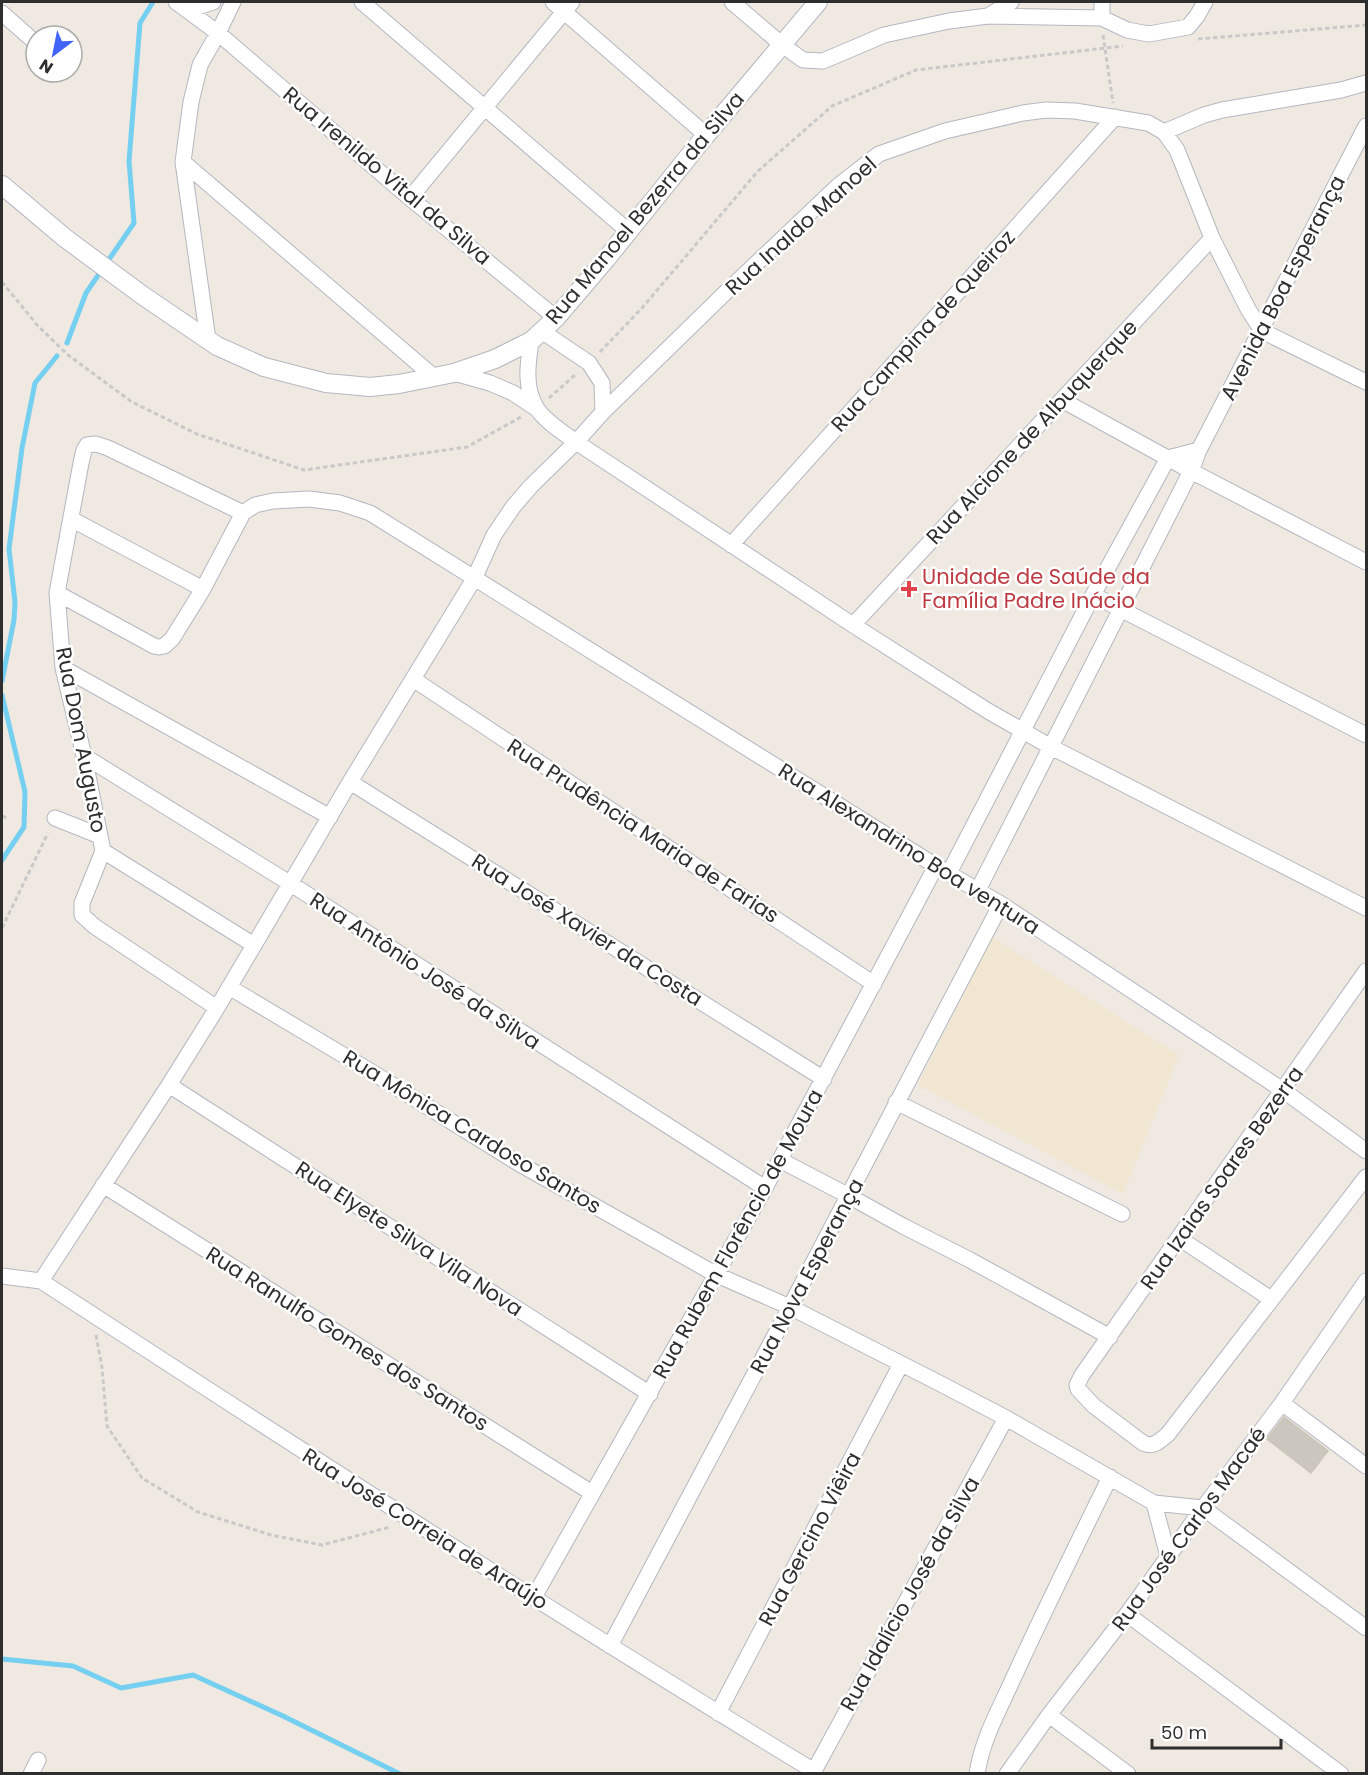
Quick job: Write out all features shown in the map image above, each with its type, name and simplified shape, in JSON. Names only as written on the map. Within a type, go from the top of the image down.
[{"type":"street","points":[[182,6],[213,2]]},
{"type":"street","points":[[208,340],[183,162],[191,102],[200,65],[233,2]]},
{"type":"street","points":[[362,2],[628,231]]},
{"type":"street","points":[[732,2],[803,60],[824,61],[884,35],[949,21],[988,16],[1102,18],[1127,30],[1149,34],[1177,30],[1188,27],[1205,2]]},
{"type":"street","name":"Rua Manoel Bezerra da Silva","points":[[2,185],[65,238],[142,296],[217,346],[264,366],[326,382],[370,387],[399,384],[454,373],[495,359],[537,337],[556,318],[705,135],[818,2]]},
{"type":"street","points":[[988,16],[1011,2]]},
{"type":"street","points":[[1102,2],[1102,18]]},
{"type":"street","points":[[410,198],[485,108],[563,5],[705,135]]},
{"type":"street","name":"Rua Irenildo Vital da Silva","points":[[182,6],[218,33],[410,198],[556,318]]},
{"type":"street","points":[[2,13],[24,32]]},
{"type":"street","points":[[1366,83],[1341,90],[1222,110],[1164,132],[1177,150],[1212,238],[1248,309],[1262,331],[1366,382]]},
{"type":"street","name":"Rua Inaldo Manoel","points":[[41,1281],[217,1008],[350,782],[474,579],[494,535],[531,486],[603,412],[838,186],[879,154],[945,130],[1046,110],[1075,111],[1148,123],[1164,132]]},
{"type":"street","name":"Rua Campina de Queiroz","points":[[731,545],[1115,117]]},
{"type":"street","name":"Avenida Boa Esperança","points":[[978,890],[1191,471],[1199,450],[1366,126]]},
{"type":"street","points":[[183,162],[434,377]]},
{"type":"street","name":"Rua Alcione de Albuquerque","points":[[853,626],[1212,238]]},
{"type":"street","points":[[537,409],[529,389],[528,364],[537,337],[589,363],[602,383],[603,412]]},
{"type":"street","points":[[454,373],[490,383],[513,393],[537,409],[576,442],[853,626],[988,711],[1051,747],[1366,908]]},
{"type":"street","points":[[1062,400],[1191,471],[1366,562]]},
{"type":"street","name":"Rua Dom Augusto","points":[[217,1008],[86,920],[82,915],[82,903],[101,843],[84,756],[63,668],[57,593],[70,519],[84,450],[87,445],[96,444],[108,448],[243,513]]},
{"type":"street","points":[[1199,450],[1168,458],[1093,595],[1366,735]]},
{"type":"street","name":"Rua Alexandrino Boa ventura","points":[[243,513],[255,505],[273,501],[309,500],[340,503],[370,513],[1001,904],[1284,1091],[1366,1151]]},
{"type":"street","points":[[57,593],[159,647],[164,646],[172,639],[203,589],[243,513]]},
{"type":"street","points":[[70,519],[203,589]]},
{"type":"street","name":"Rua Rubem Florêncio de Moura","points":[[534,1597],[717,1275],[874,984],[943,870],[1022,730],[1093,595]]},
{"type":"street","points":[[63,668],[330,817]]},
{"type":"street","name":"Rua Prudência Maria de Farias","points":[[413,679],[874,984]]},
{"type":"street","name":"Rua Antônio José da Silva","points":[[84,756],[291,884],[765,1188]]},
{"type":"street","name":"Rua José Xavier da Costa","points":[[350,782],[824,1079]]},
{"type":"street","points":[[55,818],[101,843],[254,945]]},
{"type":"street","name":"Rua Nova Esperança","points":[[610,1646],[1001,904]]},
{"type":"street","name":"Rua Izaias Soares Bezerra","points":[[1271,1299],[1167,1434],[1154,1444],[1143,1443],[1094,1406],[1083,1396],[1077,1385],[1366,971]]},
{"type":"street","name":"Rua Mônica Cardoso Santos","points":[[229,987],[518,1163],[717,1275],[790,1307],[1006,1418],[1154,1503]]},
{"type":"street","name":"Rua Elyete Silva Vila Nova","points":[[169,1085],[650,1394]]},
{"type":"street","points":[[896,1102],[1122,1215]]},
{"type":"street","points":[[780,1160],[1110,1337]]},
{"type":"street","points":[[1179,1238],[1271,1299],[1366,1177]]},
{"type":"street","name":"Rua Ranulfo Gomes dos Santos","points":[[103,1185],[592,1493]]},
{"type":"street","points":[[2,1276],[41,1281]]},
{"type":"street","name":"Rua José Correia de Araújo","points":[[41,1281],[299,1450],[814,1772]]},
{"type":"street","name":"Rua José Carlos Macaé","points":[[1007,1773],[1364,1291]]},
{"type":"street","name":"Rua Gercino Viêira","points":[[718,1713],[901,1364]]},
{"type":"street","points":[[1282,1403],[1366,1466]]},
{"type":"street","name":"Rua Idalício José da Silva","points":[[814,1772],[1006,1418]]},
{"type":"street","points":[[977,1773],[983,1748],[997,1715],[1110,1477]]},
{"type":"street","points":[[1168,1556],[1154,1503],[1203,1508],[1366,1628]]},
{"type":"street","points":[[1127,1614],[1341,1773]]},
{"type":"street","points":[[1049,1715],[1128,1773]]},
{"type":"path","points":[[1102,18],[1115,117]]},
{"type":"path","points":[[1195,39],[1366,25]]},
{"type":"path","points":[[2,282],[38,326],[68,355],[132,402],[197,434],[304,470],[467,447],[537,409],[589,363],[642,308],[758,171],[832,106],[916,70],[1127,45]]},
{"type":"path","points":[[2,816],[7,818]]},
{"type":"path","points":[[2,928],[55,818]]},
{"type":"path","points":[[92,1314],[102,1368],[107,1426],[142,1478],[198,1512],[271,1534],[322,1545],[412,1521]]},
{"type":"shaded area","points":[[992,937],[1179,1055],[1123,1194],[918,1085]]},
{"type":"building","points":[[1284,1417],[1328,1451],[1311,1473],[1267,1439]]},
{"type":"waterway","points":[[67,343],[86,293],[134,223],[129,161],[140,23],[153,2]]},
{"type":"waterway","points":[[2,681],[14,620],[15,602],[9,549],[22,448],[35,383],[57,356]]},
{"type":"waterway","points":[[2,695],[25,792],[24,827],[2,860]]},
{"type":"waterway","points":[[2,1659],[73,1666],[121,1688],[193,1675],[283,1716],[400,1774]]},
{"type":"place","name":"Unidade de Saúde da Família Padre Inácio","points":[[909,589]]}]
